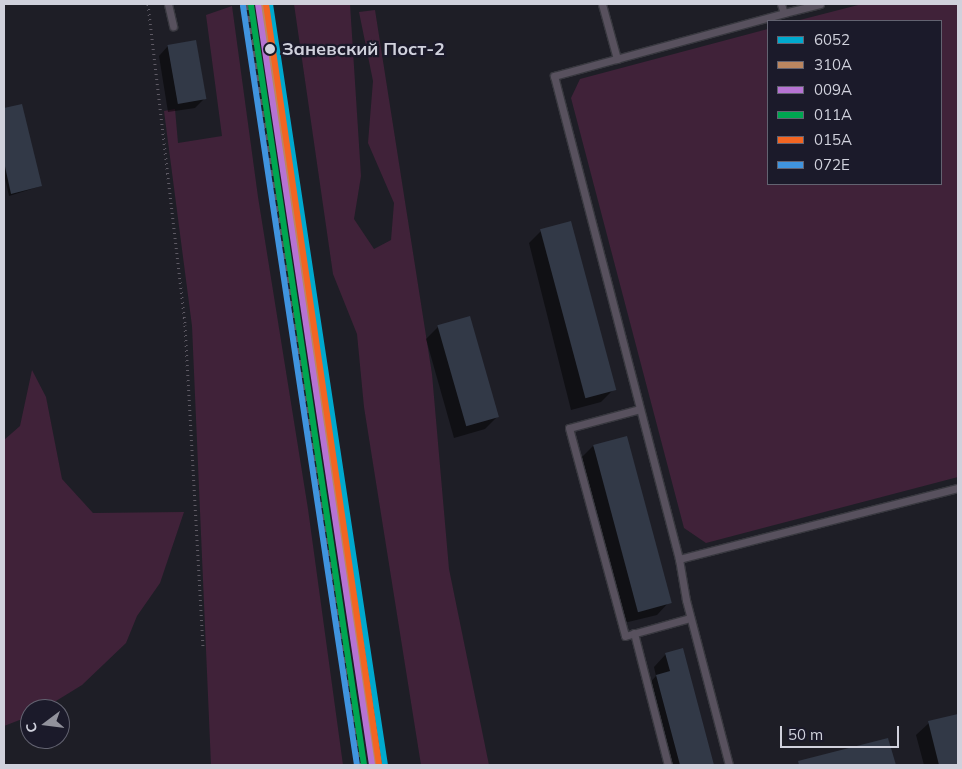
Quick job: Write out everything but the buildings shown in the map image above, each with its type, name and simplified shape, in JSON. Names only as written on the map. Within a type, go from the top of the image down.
[{"type":"lane","points":[[168,4],[172,26]]},
{"type":"lane","points":[[602,4],[617,59]]},
{"type":"lane","points":[[781,4],[784,13]]},
{"type":"lane","points":[[728,765],[690,618],[680,559],[554,76],[820,4]]},
{"type":"lane","points":[[640,409],[569,428],[625,636],[690,618]]},
{"type":"lane","points":[[680,559],[958,488]]},
{"type":"lane","points":[[634,633],[668,765]]},
{"type":"path","points":[[148,4],[186,325],[203,645]]},
{"type":"shaded area","points":[[294,4],[350,4],[361,176],[354,219],[374,249],[391,240],[394,203],[368,143],[373,81],[359,12],[375,10],[432,374],[449,569],[489,765],[421,765],[364,407],[357,334],[333,274]]},
{"type":"shaded area","points":[[862,4],[958,4],[958,477],[706,543],[684,528],[571,98],[580,79],[767,29],[767,185],[942,185],[942,20],[800,20]]},
{"type":"shaded area","points":[[232,6],[258,197],[308,509],[343,765],[211,765],[192,326],[164,111],[175,109],[178,143],[222,136],[206,15]]},
{"type":"shaded area","points":[[32,370],[46,397],[62,479],[93,513],[184,512],[160,583],[137,616],[126,643],[82,685],[59,699],[20,699],[20,720],[4,726],[4,440],[20,426]]},
{"type":"railway","points":[[246,4],[360,765]]},
{"type":"transit line","name":"009А","points":[[258,4],[372,765]]},
{"type":"transit line","name":"015А","points":[[266,4],[379,764]]},
{"type":"transit line","name":"6052","points":[[270,4],[385,765]]},
{"type":"transit line","name":"011А","points":[[251,5],[364,765]]},
{"type":"transit line","name":"310А","points":[[263,5],[377,765]]},
{"type":"transit line","name":"072Е","points":[[243,6],[357,765]]},
{"type":"place","name":"Заневский Пост-2","points":[[270,49]]}]
